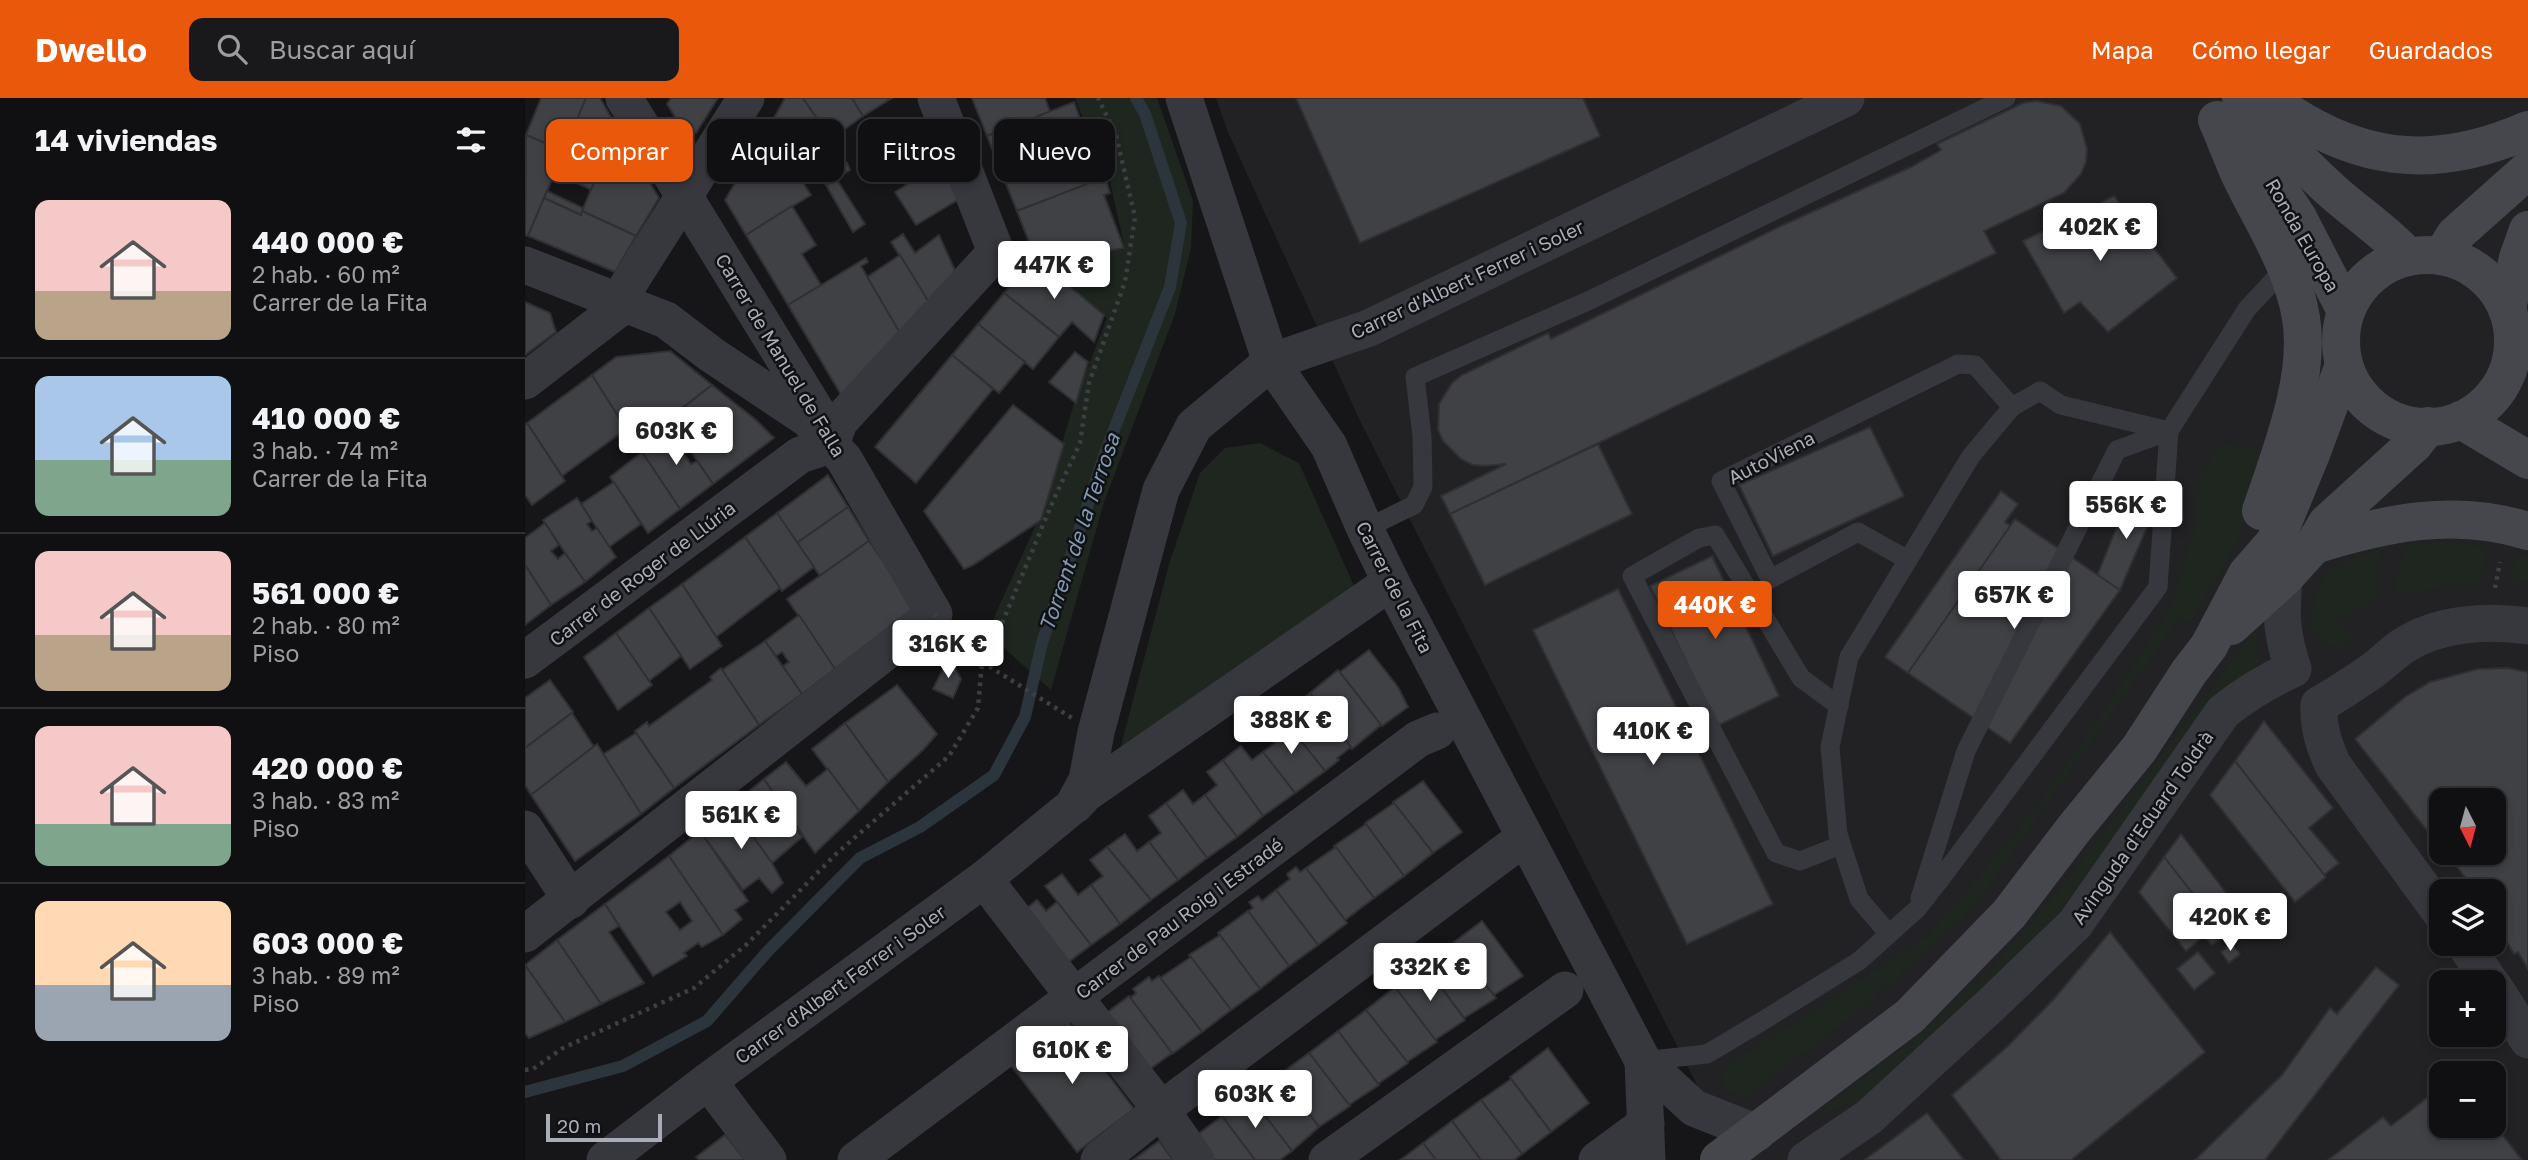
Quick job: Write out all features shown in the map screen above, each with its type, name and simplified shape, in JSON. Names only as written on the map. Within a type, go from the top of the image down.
[{"type":"street","name":"Carrer de Manuel de Falla","points":[[624,98],[816,411],[831,444],[844,459],[934,614]]},
{"type":"street","points":[[525,381],[626,303],[628,285],[746,98]]},
{"type":"street","points":[[525,264],[666,320],[809,421],[831,444],[839,422],[996,252],[936,98]]},
{"type":"street","name":"Carrer de la Fita","points":[[1184,98],[1271,362],[1329,446],[1391,582],[1643,1061],[1694,1108],[1749,1147]]},
{"type":"street","name":"Carrer d'Albert Ferrer i Soler","points":[[1073,806],[1087,780],[1096,732],[1161,490],[1194,426],[1271,362],[1369,328],[1846,98]]},
{"type":"street","points":[[2268,98],[2326,136],[2354,146],[2394,154],[2435,156],[2468,151],[2528,130]]},
{"type":"street","points":[[2221,105],[2241,176],[2271,235],[2301,318],[2303,351],[2295,399],[2285,442],[2249,548],[2281,610],[2283,637],[2293,669],[2319,705],[2322,741],[2333,765],[2429,897]]},
{"type":"street","name":"Ronda Europa","points":[[2221,105],[2297,159],[2361,217],[2391,238],[2425,256]]},
{"type":"street","name":"Ronda Europa","points":[[2221,105],[2298,218],[2346,311]]},
{"type":"street","points":[[2425,256],[2455,235],[2528,170]]},
{"type":"street","points":[[2507,309],[2518,258],[2528,230]]},
{"type":"street","points":[[2314,545],[2327,523],[2414,444],[2444,423],[2475,412],[2488,401],[2503,381],[2519,375],[2507,309],[2495,288],[2478,271],[2465,263],[2425,256],[2388,264],[2370,276],[2356,292],[2346,311],[2341,333],[2344,365],[2355,388],[2372,407],[2403,423],[2444,423],[2528,460]]},
{"type":"street","points":[[2265,576],[2274,542],[2344,365]]},
{"type":"street","name":"Carrer de Roger de Llúria","points":[[525,660],[800,455],[831,444]]},
{"type":"street","points":[[2265,576],[2314,545],[2364,530],[2421,519],[2463,520],[2512,526],[2528,531]]},
{"type":"street","name":"Avinguda d'Eduard Toldrà","points":[[1749,1147],[1910,1016],[2009,914],[2139,749],[2189,672],[2265,576]]},
{"type":"street","name":"Carrer d'Albert Ferrer i Soler","points":[[605,1160],[985,878],[1085,794],[1391,582]]},
{"type":"street","points":[[525,934],[934,614]]},
{"type":"street","points":[[2319,705],[2370,673],[2403,646],[2429,634],[2452,627],[2493,624],[2528,626]]},
{"type":"street","name":"Avinguda d'Eduard Toldrà","points":[[1806,1160],[1869,1117],[2075,924],[2223,712],[2242,696],[2293,669]]},
{"type":"street","name":"Carrer de Pau Roig i Estradé","points":[[856,1160],[1418,739],[1437,731]]},
{"type":"street","points":[[525,829],[571,900]]},
{"type":"street","points":[[1099,1160],[1161,1110],[1525,836]]},
{"type":"street","points":[[985,878],[1196,1160]]},
{"type":"street","points":[[1327,1160],[1565,990]]},
{"type":"street","points":[[2506,1006],[2528,1040]]},
{"type":"street","name":"Carrer de la Fita","points":[[1643,1061],[1647,1160]]},
{"type":"street","points":[[708,1081],[768,1160]]},
{"type":"street","name":"Avinguda d'Eduard Toldrà","points":[[1719,1160],[1749,1147],[1869,1117]]},
{"type":"street","points":[[1597,1160],[1646,1124]]},
{"type":"lane","points":[[1365,529],[1414,505],[1423,487],[1422,436],[1415,377],[1601,295],[2006,98]]},
{"type":"lane","points":[[1643,1061],[1707,1054],[1859,961],[1917,909],[2158,587],[2169,431],[2246,309],[2284,268]]},
{"type":"lane","name":"AutoViena","points":[[1908,560],[1858,532],[1770,579],[1721,481],[1958,364],[1975,365],[2012,407]]},
{"type":"lane","points":[[1889,934],[1859,899],[1841,845],[1830,747],[1849,657],[1971,456],[2012,407],[2040,391],[2061,405],[2169,431]]},
{"type":"lane","points":[[1917,909],[1966,751],[2117,450],[2169,431]]},
{"type":"lane","points":[[1839,706],[1801,678],[1715,535],[1699,538],[1632,576],[1776,853],[1800,861],[1841,845]]},
{"type":"path","points":[[934,614],[982,662],[1072,718]]},
{"type":"shaded area","points":[[1075,98],[1157,98],[1193,201],[1191,248],[1175,314],[1104,502],[1051,690],[987,633],[1038,520],[1075,401],[1107,318],[1043,262],[1125,249],[1110,182],[1115,182],[1115,119],[1083,119]]},
{"type":"shaded area","points":[[1216,98],[2528,98],[2528,1160],[1735,1160],[1361,423],[1227,130]]},
{"type":"shaded area","points":[[1260,443],[1299,463],[1355,588],[1120,749],[1170,561],[1200,473],[1225,448]]},
{"type":"shaded area","points":[[2219,443],[2268,451],[2259,484],[2234,547],[2189,625],[2180,617],[1973,908],[1864,1007],[1745,1097],[1728,1090],[1720,1077],[1730,1061],[1791,1026],[1930,934],[2014,835],[2082,743],[2169,613],[2194,532],[2201,475]]},
{"type":"shaded area","points":[[2452,542],[2487,548],[2479,583],[2456,584],[2396,595],[2395,584],[2407,544]]},
{"type":"shaded area","points":[[2381,548],[2375,580],[2378,599],[2337,622],[2356,637],[2341,649],[2324,643],[2310,625],[2315,599],[2326,576],[2344,563]]},
{"type":"shaded area","points":[[2516,554],[2528,556],[2528,582],[2510,583]]},
{"type":"shaded area","points":[[2257,627],[2257,673],[2129,823],[2055,918],[1878,1093],[1814,1117],[1910,1042],[1993,967],[2070,877]]},
{"type":"building","points":[[541,98],[586,98],[577,119],[546,119],[546,143],[526,135]]},
{"type":"building","points":[[586,98],[600,98],[612,119],[577,119]]},
{"type":"building","points":[[671,98],[718,98],[696,133],[693,133],[693,119],[676,119],[667,104]]},
{"type":"building","points":[[785,98],[803,98],[817,119],[773,119]]},
{"type":"building","points":[[803,98],[852,98],[863,116],[844,130],[844,119],[817,119]]},
{"type":"building","points":[[852,98],[892,98],[863,116]]},
{"type":"building","points":[[972,98],[1045,98],[1050,112],[1032,119],[994,119],[994,133],[987,136]]},
{"type":"building","points":[[1296,98],[1583,98],[1600,136],[1360,243]]},
{"type":"building","points":[[2036,101],[2061,106],[2080,124],[2087,149],[2086,162],[2081,174],[2064,193],[1984,231],[1996,253],[1450,514],[1441,496],[1506,464],[1473,465],[1461,459],[1443,441],[1438,430],[1439,404],[1452,383],[1462,375],[1548,333],[1551,339],[1781,226],[1911,167],[1941,150],[1937,144],[2023,103]]},
{"type":"building","points":[[1074,102],[1080,119],[1030,119]]},
{"type":"building","points":[[994,133],[994,154],[987,136]]},
{"type":"building","points":[[526,135],[546,143],[546,182],[551,182],[528,236],[525,235]]},
{"type":"building","points":[[847,163],[850,170],[844,174],[844,165]]},
{"type":"building","points":[[575,182],[594,182],[591,190]]},
{"type":"building","points":[[594,182],[649,182],[659,198],[636,236],[582,211]]},
{"type":"building","points":[[736,182],[803,182],[811,195],[746,235],[725,200]]},
{"type":"building","points":[[838,182],[865,224],[853,232],[826,185]]},
{"type":"building","points":[[911,182],[955,182],[961,198],[916,225],[895,192]]},
{"type":"building","points":[[1005,182],[1093,182],[1017,211]]},
{"type":"building","points":[[1092,182],[1107,182],[1110,193],[1104,195],[1124,248],[1042,263],[1035,257],[1017,211]]},
{"type":"building","points":[[547,191],[583,208],[581,215],[544,198]]},
{"type":"building","points":[[2114,196],[2177,278],[2108,332],[2080,302],[2064,313],[2023,241]]},
{"type":"building","points":[[544,198],[581,215],[582,211],[636,236],[615,272],[528,236]]},
{"type":"building","points":[[792,206],[816,245],[802,254],[821,285],[788,305],[746,235]]},
{"type":"building","points":[[903,234],[915,253],[939,235],[957,275],[930,304],[891,242]]},
{"type":"building","points":[[900,255],[930,304],[904,340],[867,277]]},
{"type":"building","points":[[1035,257],[1104,315],[1094,342],[1072,322],[1059,337],[1004,293]]},
{"type":"building","points":[[866,258],[868,262],[861,266],[904,340],[846,403],[788,305]]},
{"type":"building","points":[[1004,293],[1059,337],[1033,369],[978,324]]},
{"type":"building","points":[[525,302],[550,313],[556,332],[525,355]]},
{"type":"building","points":[[978,324],[1025,362],[999,393],[952,355]]},
{"type":"building","points":[[670,351],[712,385],[651,431],[641,418],[626,429],[592,375],[616,357]]},
{"type":"building","points":[[1075,352],[1088,362],[1076,403],[1049,382]]},
{"type":"building","points":[[952,355],[993,389],[916,483],[875,447]]},
{"type":"building","points":[[592,375],[626,429],[562,476],[527,423]]},
{"type":"building","points":[[712,385],[774,438],[713,484],[669,419]]},
{"type":"building","points":[[1013,405],[1064,444],[1041,520],[964,569],[924,511]]},
{"type":"building","points":[[527,423],[565,481],[532,505],[525,495]]},
{"type":"building","points":[[673,426],[690,450],[684,454],[691,464],[697,461],[713,484],[680,509],[640,449]]},
{"type":"building","points":[[1870,427],[1904,496],[1773,556],[1739,485]]},
{"type":"building","points":[[1598,444],[1632,514],[1485,585],[1450,514]]},
{"type":"building","points":[[642,452],[680,509],[648,533],[610,477]]},
{"type":"building","points":[[828,475],[848,507],[797,543],[777,513]]},
{"type":"building","points":[[614,482],[641,524],[609,547],[581,504]]},
{"type":"building","points":[[2001,491],[2018,504],[2005,522],[2011,526],[1908,673],[1885,657]]},
{"type":"building","points":[[2130,494],[2157,504],[2120,590],[2097,576]]},
{"type":"building","points":[[577,498],[592,521],[587,524],[592,531],[597,528],[616,557],[585,582],[543,520]]},
{"type":"building","points":[[848,507],[869,541],[820,576],[797,543]]},
{"type":"building","points":[[777,513],[814,567],[782,591],[745,537]]},
{"type":"building","points":[[2015,519],[2120,590],[2010,743],[1908,673]]},
{"type":"building","points":[[545,523],[559,545],[551,551],[558,559],[565,553],[585,582],[551,605],[525,565],[525,538]]},
{"type":"building","points":[[745,537],[780,588],[716,637],[682,584]]},
{"type":"building","points":[[869,541],[915,607],[835,669],[787,599]]},
{"type":"building","points":[[1712,556],[1779,696],[1717,726],[1650,586]]},
{"type":"building","points":[[525,565],[551,605],[525,625]]},
{"type":"building","points":[[682,584],[722,646],[690,669],[649,608]]},
{"type":"building","points":[[1618,589],[1773,904],[1687,944],[1533,630]]},
{"type":"building","points":[[649,608],[681,656],[649,681],[616,633]]},
{"type":"building","points":[[799,615],[835,669],[802,694],[783,666],[789,662],[782,652],[776,656],[765,641]]},
{"type":"building","points":[[616,633],[652,685],[618,710],[584,657]]},
{"type":"building","points":[[765,641],[802,694],[759,725],[722,670]]},
{"type":"building","points":[[1369,650],[1398,687],[1408,707],[1382,726],[1340,672]]},
{"type":"building","points":[[949,657],[961,679],[953,698],[933,689]]},
{"type":"building","points":[[721,668],[759,725],[674,788],[635,731],[647,722],[649,726],[712,680],[710,677]]},
{"type":"building","points":[[2507,668],[2528,672],[2528,969],[2518,952],[2514,954],[2506,940],[2506,879],[2466,879],[2455,865],[2506,865],[2506,788],[2429,788],[2429,833],[2355,739],[2405,697],[2430,682],[2478,669]]},
{"type":"building","points":[[1338,670],[1381,725],[1352,749],[1310,693]]},
{"type":"building","points":[[550,680],[573,712],[525,748],[525,698]]},
{"type":"building","points":[[897,685],[937,734],[888,782],[845,723]]},
{"type":"building","points":[[1310,693],[1351,747],[1325,771],[1281,716]]},
{"type":"building","points":[[572,713],[594,747],[531,795],[525,785],[525,748]]},
{"type":"building","points":[[1281,716],[1325,771],[1295,793],[1263,752],[1275,743],[1264,728]]},
{"type":"building","points":[[2264,721],[2333,808],[2309,828],[2339,863],[2324,875],[2235,761]]},
{"type":"building","points":[[845,723],[888,782],[859,811],[812,749]]},
{"type":"building","points":[[636,733],[674,788],[641,814],[602,755]]},
{"type":"building","points":[[597,744],[641,814],[575,861],[531,795]]},
{"type":"building","points":[[1241,746],[1252,760],[1263,752],[1295,793],[1263,816],[1223,760]]},
{"type":"building","points":[[1223,760],[1263,816],[1237,837],[1205,795],[1217,785],[1207,772]]},
{"type":"building","points":[[2235,761],[2326,877],[2295,902],[2210,795]]},
{"type":"building","points":[[786,762],[806,786],[828,769],[859,811],[815,853],[764,779]]},
{"type":"building","points":[[764,779],[802,837],[772,863],[731,806]]},
{"type":"building","points":[[1423,781],[1462,832],[1433,853],[1393,802]]},
{"type":"building","points":[[1183,790],[1193,804],[1205,795],[1237,837],[1207,858],[1166,803]]},
{"type":"building","points":[[1166,803],[1207,858],[1178,880],[1149,842],[1161,833],[1149,816]]},
{"type":"building","points":[[1394,803],[1433,853],[1404,876],[1365,823]]},
{"type":"building","points":[[731,806],[783,883],[772,893],[759,878],[743,890],[700,831]]},
{"type":"building","points":[[1366,824],[1404,876],[1374,898],[1334,846]]},
{"type":"building","points":[[700,831],[748,901],[735,910],[742,919],[723,935],[669,856]]},
{"type":"building","points":[[1125,834],[1137,851],[1149,842],[1178,880],[1151,900],[1107,847]]},
{"type":"building","points":[[2181,834],[2243,915],[2230,920],[2238,931],[2228,939],[2164,857]]},
{"type":"building","points":[[1107,847],[1151,900],[1120,924],[1091,885],[1103,876],[1090,860]]},
{"type":"building","points":[[1336,847],[1374,898],[1345,920],[1306,868]]},
{"type":"building","points":[[669,856],[723,935],[702,947],[698,943],[684,953],[687,956],[653,976],[605,904]],"holes":[[[680,902],[692,921],[680,930],[666,912]]]},
{"type":"building","points":[[2164,857],[2225,935],[2212,945],[2204,936],[2186,951],[2139,892]]},
{"type":"building","points":[[1296,867],[1300,872],[1306,868],[1347,923],[1318,945],[1276,890],[1290,879],[1287,874]]},
{"type":"building","points":[[1062,874],[1078,895],[1091,885],[1120,924],[1091,945],[1045,886]]},
{"type":"building","points":[[1276,890],[1318,945],[1289,966],[1248,911],[1253,908],[1249,902],[1258,896],[1262,901]]},
{"type":"building","points":[[1037,900],[1046,911],[1057,902],[1091,945],[1062,967],[1021,913]]},
{"type":"building","points":[[605,904],[619,926],[609,932],[644,983],[601,1004],[557,940]]},
{"type":"building","points":[[1248,911],[1289,966],[1260,989],[1218,933]]},
{"type":"building","points":[[1482,921],[1523,976],[1494,995],[1453,943]]},
{"type":"building","points":[[2110,932],[2205,1052],[2071,1160],[2001,1160],[1952,1095],[2008,1046],[2054,999]]},
{"type":"building","points":[[1220,935],[1260,989],[1231,1010],[1189,955]]},
{"type":"building","points":[[557,940],[601,1004],[565,1022],[525,965]]},
{"type":"building","points":[[1453,943],[1496,998],[1464,1018],[1425,965]]},
{"type":"building","points":[[2232,944],[2240,954],[2229,963],[2221,952]]},
{"type":"building","points":[[2198,952],[2215,973],[2194,990],[2177,969]]},
{"type":"building","points":[[1191,957],[1231,1010],[1202,1032],[1160,978]]},
{"type":"building","points":[[525,965],[565,1022],[529,1038],[525,1033]]},
{"type":"building","points":[[1425,965],[1465,1020],[1435,1040],[1395,987]]},
{"type":"building","points":[[2376,967],[2399,985],[2265,1160],[2195,1160],[2282,1075],[2330,1008],[2337,1014]]},
{"type":"building","points":[[1159,976],[1202,1032],[1172,1054],[1130,998],[1136,993],[1133,989],[1149,977],[1152,981]]},
{"type":"building","points":[[1395,987],[1437,1042],[1407,1062],[1366,1010]]},
{"type":"building","points":[[1129,996],[1172,1053],[1143,1074],[1100,1018]]},
{"type":"building","points":[[1366,1010],[1408,1063],[1378,1084],[1338,1031]]},
{"type":"building","points":[[1067,1020],[1134,1109],[1077,1152],[1010,1064]]},
{"type":"building","points":[[1338,1031],[1379,1085],[1349,1105],[1309,1053]]},
{"type":"building","points":[[1548,1048],[1589,1103],[1551,1132],[1510,1077]]},
{"type":"building","points":[[1309,1053],[1350,1106],[1319,1127],[1279,1075]]},
{"type":"building","points":[[1278,1073],[1319,1127],[1292,1151],[1249,1095]]},
{"type":"building","points":[[1511,1079],[1551,1132],[1522,1154],[1481,1100]]},
{"type":"building","points":[[1244,1093],[1248,1097],[1249,1095],[1292,1151],[1280,1160],[1255,1160],[1219,1112]]},
{"type":"building","points":[[2429,1096],[2429,1138],[2505,1138],[2522,1160],[2328,1160],[2383,1117],[2391,1126]]},
{"type":"building","points":[[1481,1100],[1522,1154],[1514,1160],[1481,1160],[1452,1121]]},
{"type":"building","points":[[1927,1113],[1964,1160],[1864,1160],[1878,1150]]},
{"type":"building","points":[[1222,1116],[1255,1160],[1209,1160],[1193,1138]]},
{"type":"building","points":[[1452,1121],[1481,1160],[1436,1160],[1423,1143]]},
{"type":"building","points":[[725,1135],[745,1160],[699,1160],[696,1157]]},
{"type":"building","points":[[1159,1141],[1173,1160],[1133,1160]]},
{"type":"building","points":[[1423,1143],[1436,1160],[1400,1160],[1407,1155]]},
{"type":"waterway","name":"Torrent de la Terrosa","points":[[525,1092],[623,1066],[707,1021],[767,952],[860,858],[920,827],[994,775],[1025,717],[1042,643],[1106,450],[1170,287],[1181,223],[1145,114],[1136,98]]}]
